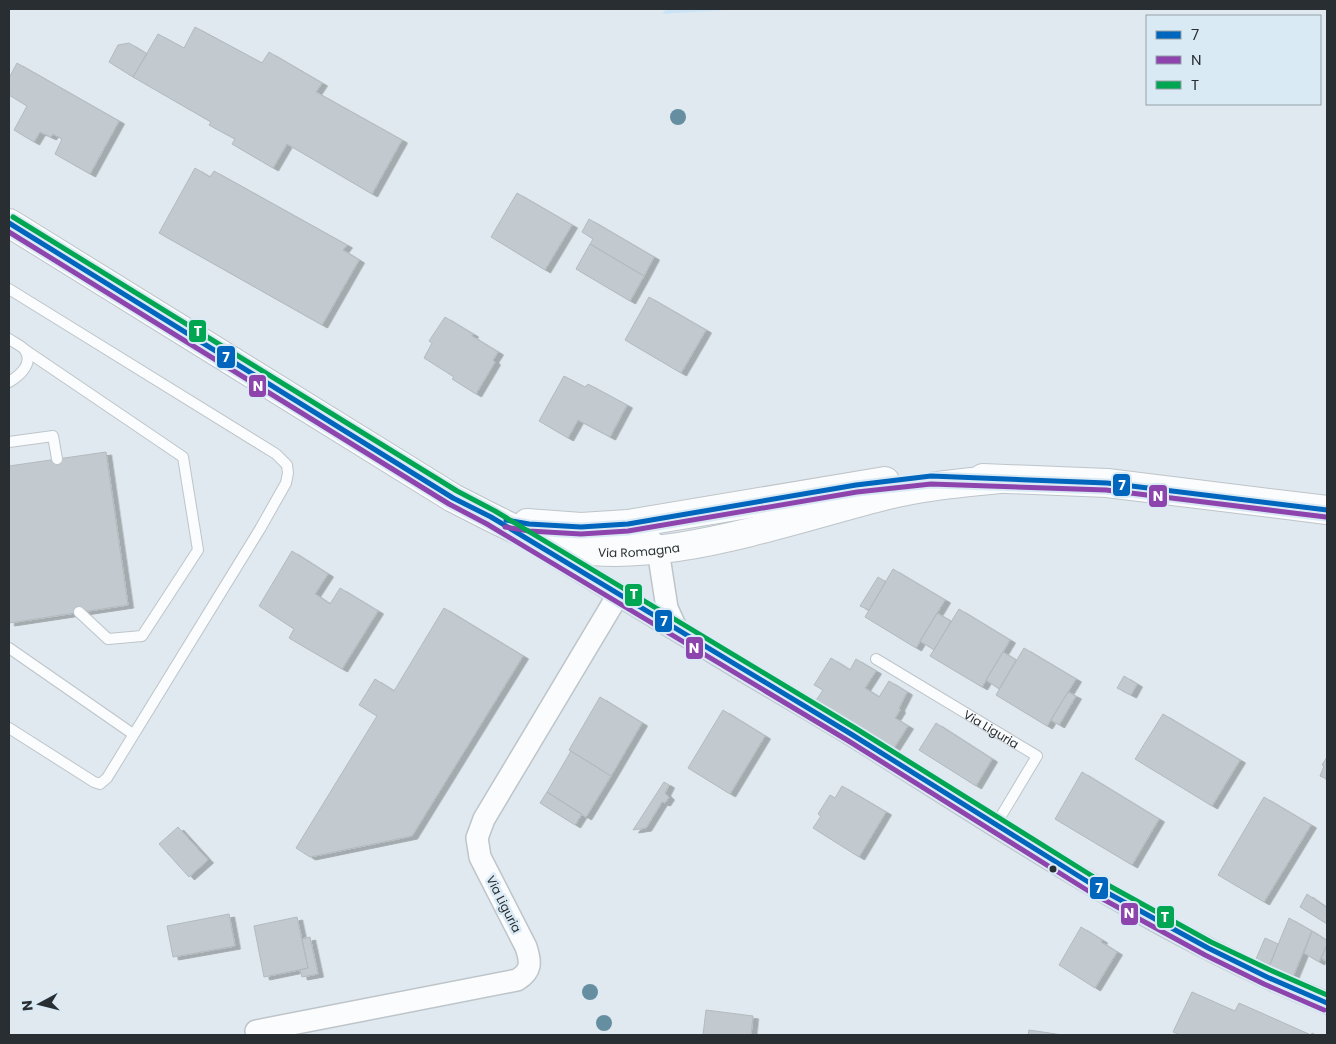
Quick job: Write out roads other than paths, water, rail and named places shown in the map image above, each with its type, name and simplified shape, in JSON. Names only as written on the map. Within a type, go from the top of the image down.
[{"type":"main road","points":[[9,223],[454,498],[490,517]]},
{"type":"main road","name":"Via Romagna","points":[[588,551],[628,524],[908,478],[950,476],[1107,482],[1327,510]]},
{"type":"main road","name":"Via Romagna","points":[[490,517],[547,525],[588,551],[658,550],[703,543],[762,530],[898,493],[950,484],[1000,479]]},
{"type":"street","points":[[490,517],[588,551],[618,595],[868,745],[995,826],[1132,907],[1221,956],[1327,1003]]},
{"type":"street","points":[[628,524],[644,533],[654,542],[658,550],[665,599],[677,630]]},
{"type":"street","name":"Via Liguria","points":[[256,1030],[517,980],[525,975],[529,966],[526,946],[480,857],[477,838],[484,819],[618,595]]},
{"type":"lane","points":[[9,289],[276,454],[286,465],[288,473],[286,483],[260,529],[107,778],[100,784],[94,782],[9,728]]},
{"type":"lane","points":[[9,339],[184,457],[198,550],[142,636],[108,639],[79,612]]},
{"type":"lane","points":[[9,382],[25,369],[28,359],[25,350]]},
{"type":"lane","points":[[9,442],[53,436],[57,459]]},
{"type":"lane","points":[[9,648],[133,734]]},
{"type":"lane","name":"Via Liguria","points":[[876,659],[1037,756],[995,826]]}]
